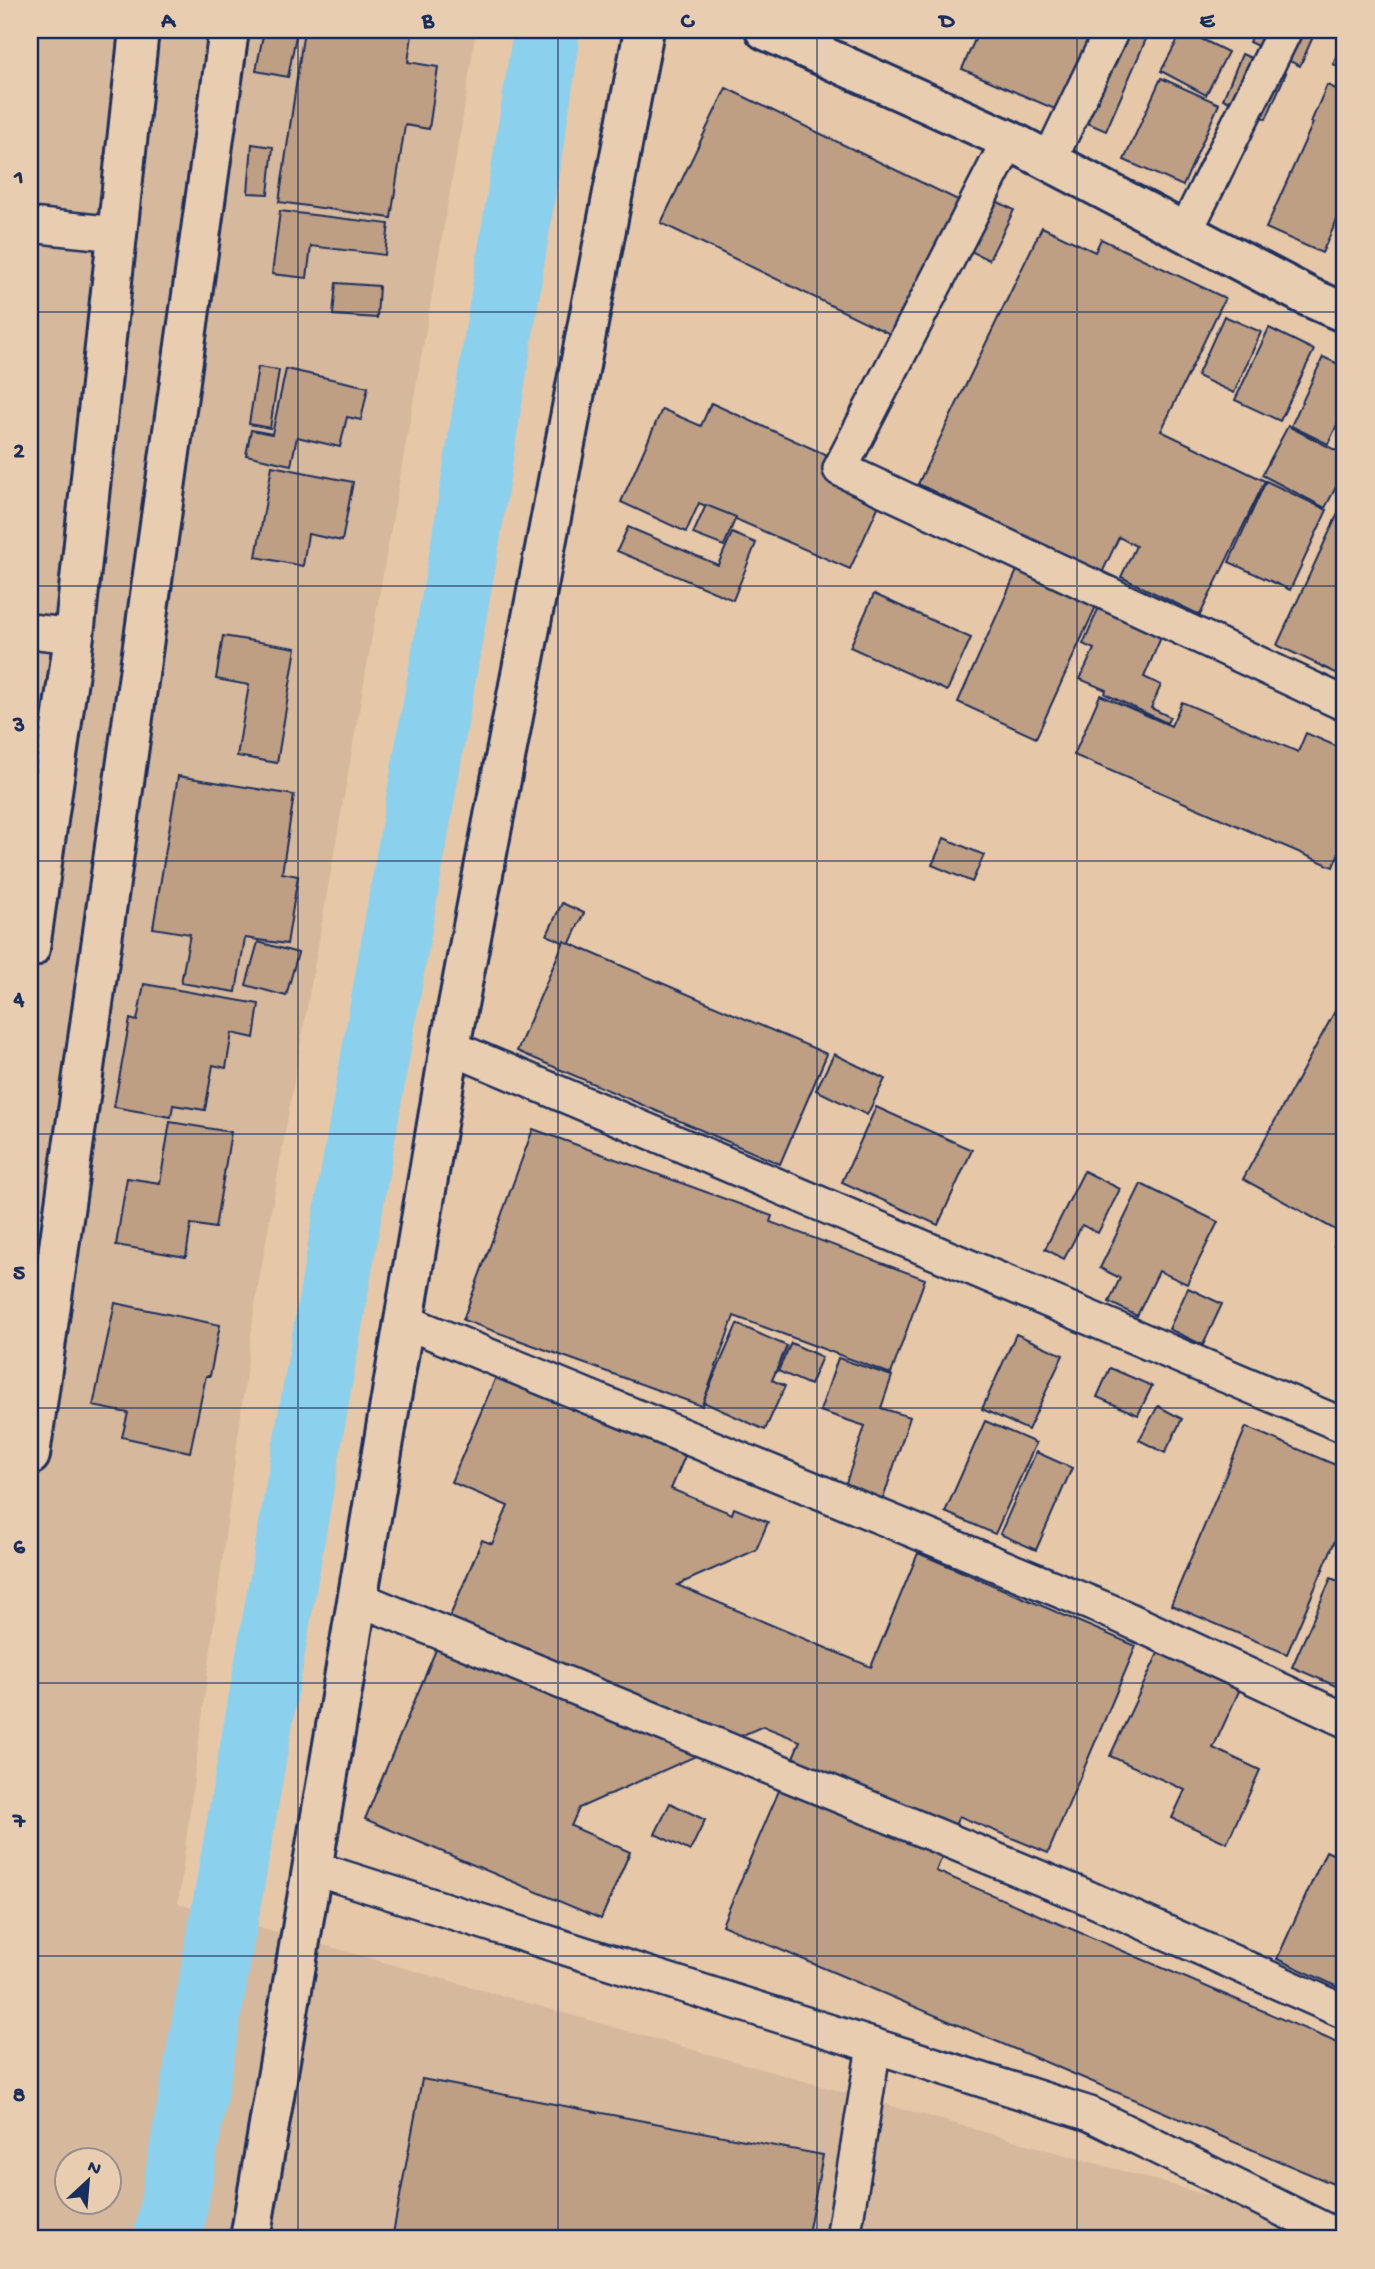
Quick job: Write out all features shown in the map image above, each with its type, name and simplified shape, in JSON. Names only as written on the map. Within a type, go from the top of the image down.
[{"type":"main road","points":[[30,948],[74,636],[139,30]]},
{"type":"main road","points":[[30,1455],[36,1370],[229,30]]},
{"type":"main road","points":[[250,2239],[450,1047],[644,30]]},
{"type":"main road","points":[[765,30],[1009,140],[1185,232],[1342,303]]},
{"type":"street","points":[[1049,161],[1112,30]]},
{"type":"street","points":[[1185,232],[1284,30]]},
{"type":"street","points":[[1009,140],[840,469],[1345,704]]},
{"type":"street","points":[[30,225],[117,234]]},
{"type":"street","points":[[30,631],[74,636]]},
{"type":"street","points":[[450,1047],[1345,1426]]},
{"type":"street","points":[[404,1321],[1112,1612],[1345,1720]]},
{"type":"street","points":[[358,1598],[1084,1896],[1345,2012]]},
{"type":"street","points":[[313,1868],[1090,2114],[1338,2238]]},
{"type":"street","points":[[843,2239],[874,2046]]},
{"type":"shaded area","points":[[30,30],[476,30],[461,129],[255,1304],[178,1904],[1345,2234],[1345,2239],[30,2239]]},
{"type":"building","points":[[264,30],[297,30],[288,77],[256,71]]},
{"type":"building","points":[[304,30],[377,30],[412,35],[408,62],[438,67],[429,129],[405,125],[391,218],[279,202]]},
{"type":"building","points":[[979,30],[1150,30],[1106,131],[962,69]]},
{"type":"building","points":[[1183,30],[1228,52],[1206,95],[1161,71]]},
{"type":"building","points":[[1255,30],[1316,30],[1300,66],[1249,42]]},
{"type":"building","points":[[1345,36],[1345,70],[1333,64]]},
{"type":"building","points":[[1242,54],[1286,73],[1266,119],[1223,99]]},
{"type":"building","points":[[1161,78],[1219,104],[1183,186],[1124,160]]},
{"type":"building","points":[[1327,85],[1345,93],[1345,202],[1322,253],[1266,228]]},
{"type":"building","points":[[726,88],[960,201],[894,336],[661,223]]},
{"type":"building","points":[[252,144],[273,147],[268,194],[248,193]]},
{"type":"building","points":[[970,188],[1014,210],[989,260],[944,238]]},
{"type":"building","points":[[280,211],[389,224],[385,255],[311,246],[307,278],[272,274]]},
{"type":"building","points":[[1042,227],[1095,252],[1101,239],[1225,298],[1161,431],[1265,481],[1200,615],[1121,577],[1136,546],[1119,537],[1102,573],[918,484]]},
{"type":"building","points":[[336,283],[379,286],[377,318],[333,315]]},
{"type":"building","points":[[1224,316],[1261,332],[1234,393],[1197,376]]},
{"type":"building","points":[[1269,328],[1314,350],[1280,421],[1235,400]]},
{"type":"building","points":[[1323,357],[1345,367],[1345,408],[1328,444],[1291,426]]},
{"type":"building","points":[[258,367],[279,370],[270,428],[249,424]]},
{"type":"building","points":[[286,369],[368,387],[361,420],[347,417],[340,447],[297,437],[291,465],[246,455],[251,430],[272,434]]},
{"type":"building","points":[[711,403],[889,483],[850,569],[699,503],[686,532],[621,502],[662,409],[701,426]]},
{"type":"building","points":[[1288,426],[1345,455],[1345,470],[1325,508],[1262,475]]},
{"type":"building","points":[[272,466],[353,482],[342,541],[308,534],[303,566],[256,557]]},
{"type":"building","points":[[1266,481],[1327,510],[1290,590],[1229,562]]},
{"type":"building","points":[[1345,498],[1345,663],[1340,675],[1277,645]]},
{"type":"building","points":[[706,505],[736,517],[724,546],[693,534]]},
{"type":"building","points":[[628,527],[718,565],[732,533],[756,543],[733,600],[617,551]]},
{"type":"building","points":[[1019,566],[1098,602],[1036,738],[958,702]]},
{"type":"building","points":[[874,594],[971,638],[947,691],[850,647]]},
{"type":"building","points":[[1099,607],[1162,635],[1144,677],[1161,685],[1151,708],[1170,717],[1167,723],[1105,694],[1106,690],[1080,679],[1094,649],[1083,644]]},
{"type":"building","points":[[223,636],[296,648],[277,763],[237,756],[249,685],[216,679]]},
{"type":"building","points":[[1100,695],[1171,726],[1182,702],[1298,752],[1306,733],[1345,750],[1345,837],[1333,867],[1074,755]]},
{"type":"building","points":[[178,776],[294,795],[282,873],[298,876],[287,944],[245,938],[236,992],[181,983],[190,934],[153,928]]},
{"type":"building","points":[[944,838],[984,855],[972,882],[932,865]]},
{"type":"building","points":[[562,903],[584,913],[569,945],[547,935]]},
{"type":"building","points":[[564,941],[827,1054],[780,1164],[517,1051]]},
{"type":"building","points":[[258,942],[298,953],[286,996],[246,985]]},
{"type":"building","points":[[144,984],[259,1004],[254,1038],[232,1033],[226,1068],[213,1065],[205,1110],[173,1105],[171,1117],[114,1107],[130,1019],[137,1021]]},
{"type":"building","points":[[1345,993],[1345,1253],[1334,1246],[1341,1233],[1243,1179]]},
{"type":"building","points":[[834,1054],[885,1079],[867,1115],[816,1090]]},
{"type":"building","points":[[876,1107],[972,1150],[938,1225],[842,1182]]},
{"type":"building","points":[[170,1122],[231,1132],[215,1228],[191,1224],[186,1257],[116,1245],[127,1178],[160,1183]]},
{"type":"building","points":[[533,1129],[772,1216],[770,1222],[925,1279],[891,1374],[734,1316],[702,1406],[463,1320]]},
{"type":"building","points":[[1084,1171],[1120,1189],[1098,1233],[1082,1225],[1064,1259],[1045,1249]]},
{"type":"building","points":[[1141,1184],[1218,1222],[1187,1284],[1159,1271],[1137,1316],[1109,1302],[1120,1278],[1100,1268]]},
{"type":"building","points":[[1188,1288],[1222,1304],[1203,1345],[1169,1329]]},
{"type":"building","points":[[115,1303],[220,1325],[190,1452],[122,1437],[128,1413],[93,1406]]},
{"type":"building","points":[[737,1324],[787,1346],[772,1380],[785,1386],[765,1430],[703,1402]]},
{"type":"building","points":[[1016,1334],[1063,1355],[1028,1430],[982,1409]]},
{"type":"building","points":[[791,1343],[822,1357],[810,1385],[778,1371]]},
{"type":"building","points":[[838,1358],[892,1376],[881,1408],[910,1417],[883,1499],[845,1486],[865,1426],[820,1411]]},
{"type":"building","points":[[1110,1368],[1152,1386],[1138,1415],[1097,1397]]},
{"type":"building","points":[[496,1377],[685,1456],[671,1489],[732,1514],[734,1508],[768,1522],[756,1550],[677,1585],[871,1667],[918,1553],[1136,1646],[1048,1853],[959,1816],[936,1871],[1345,2046],[1345,2189],[722,1925],[800,1741],[763,1726],[579,1808],[571,1826],[630,1852],[601,1919],[365,1819],[482,1540],[492,1544],[508,1506],[451,1482]]},
{"type":"building","points":[[1158,1406],[1182,1419],[1165,1453],[1139,1440]]},
{"type":"building","points":[[985,1421],[1036,1443],[995,1534],[945,1512]]},
{"type":"building","points":[[1246,1427],[1345,1469],[1345,1517],[1287,1654],[1171,1605]]},
{"type":"building","points":[[1036,1452],[1072,1468],[1036,1550],[1000,1534]]},
{"type":"building","points":[[1331,1578],[1345,1584],[1345,1690],[1292,1667]]},
{"type":"building","points":[[1159,1651],[1240,1689],[1213,1748],[1260,1770],[1227,1843],[1172,1818],[1185,1790],[1110,1756]]},
{"type":"building","points":[[670,1803],[705,1820],[690,1851],[655,1834]]},
{"type":"building","points":[[1326,1851],[1345,1860],[1345,1990],[1277,1959]]},
{"type":"building","points":[[422,2079],[823,2155],[807,2239],[392,2239]]},
{"type":"waterway","points":[[168,2239],[467,533],[545,46]]}]
